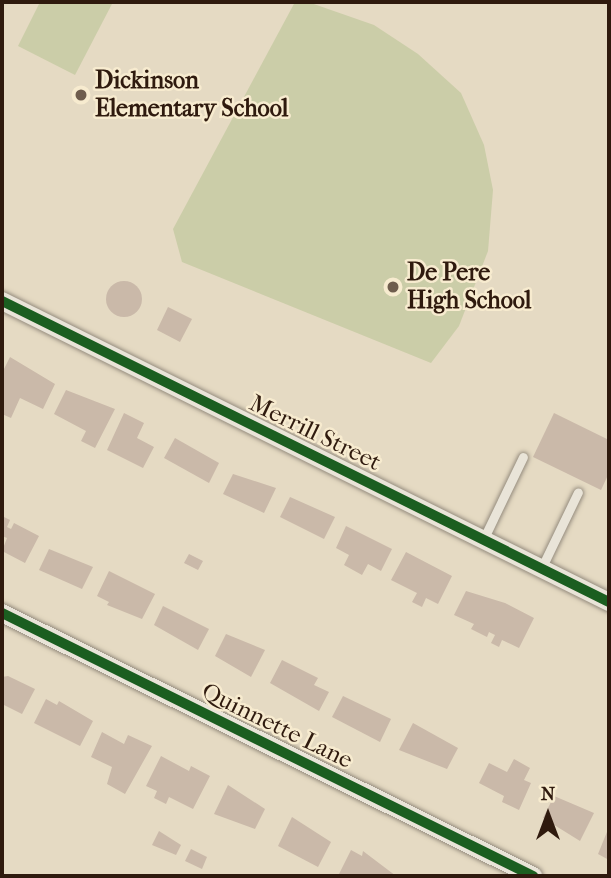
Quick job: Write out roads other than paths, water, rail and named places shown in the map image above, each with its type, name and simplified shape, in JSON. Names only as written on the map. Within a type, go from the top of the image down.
[{"type":"street","name":"Merrill Street","points":[[2,302],[609,602]]},
{"type":"street","name":"Quinnette Lane","points":[[2,613],[533,876]]},
{"type":"lane","points":[[483,540],[523,457]]},
{"type":"lane","points":[[541,569],[578,492]]},
{"type":"place","name":"Dickinson Elementary School","points":[[81,95]]},
{"type":"place","name":"De Pere High School","points":[[393,287]]}]
